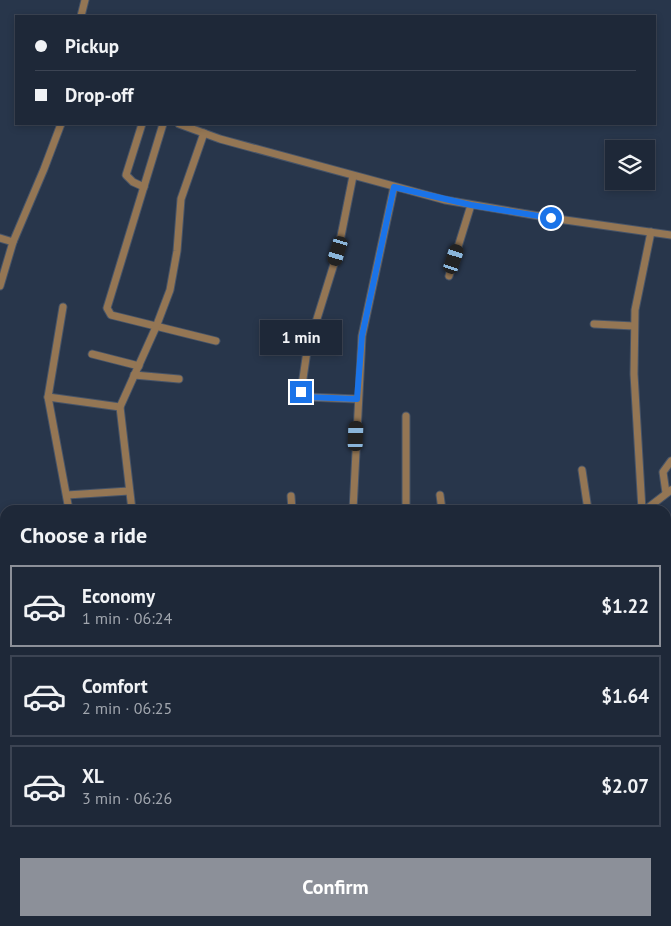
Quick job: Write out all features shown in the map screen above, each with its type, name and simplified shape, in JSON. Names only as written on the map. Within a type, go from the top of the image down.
[{"type":"street","points":[[81,15],[86,0]]},
{"type":"street","points":[[0,286],[13,242],[61,125]]},
{"type":"street","points":[[142,125],[126,175],[133,182],[144,187]]},
{"type":"street","points":[[163,125],[108,308],[111,315],[216,341]]},
{"type":"street","points":[[183,125],[204,133],[353,176],[471,205],[671,235]]},
{"type":"street","points":[[131,505],[120,407],[156,327],[170,290],[177,251],[181,199],[204,133]]},
{"type":"street","points":[[353,176],[338,251],[307,351],[301,392],[307,397],[357,399]]},
{"type":"street","points":[[353,505],[357,399],[362,336],[394,187]]},
{"type":"street","points":[[449,276],[471,205]]},
{"type":"street","points":[[644,505],[634,374],[634,326],[635,310],[651,232]]},
{"type":"street","points":[[0,238],[13,242]]},
{"type":"street","points":[[62,308],[48,397],[68,505]]},
{"type":"street","points":[[594,324],[634,326]]},
{"type":"street","points":[[92,354],[139,366]]},
{"type":"street","points":[[134,376],[179,379]]},
{"type":"street","points":[[48,397],[120,407]]},
{"type":"street","points":[[406,416],[406,505]]},
{"type":"street","points":[[651,505],[669,491],[663,472],[671,461]]},
{"type":"street","points":[[582,470],[587,505]]},
{"type":"street","points":[[67,495],[129,490]]},
{"type":"street","points":[[440,495],[441,505]]},
{"type":"street","points":[[291,496],[292,505]]},
{"type":"route","points":[[301,392],[307,397],[357,399],[362,336],[394,187],[471,205],[551,218]]}]
